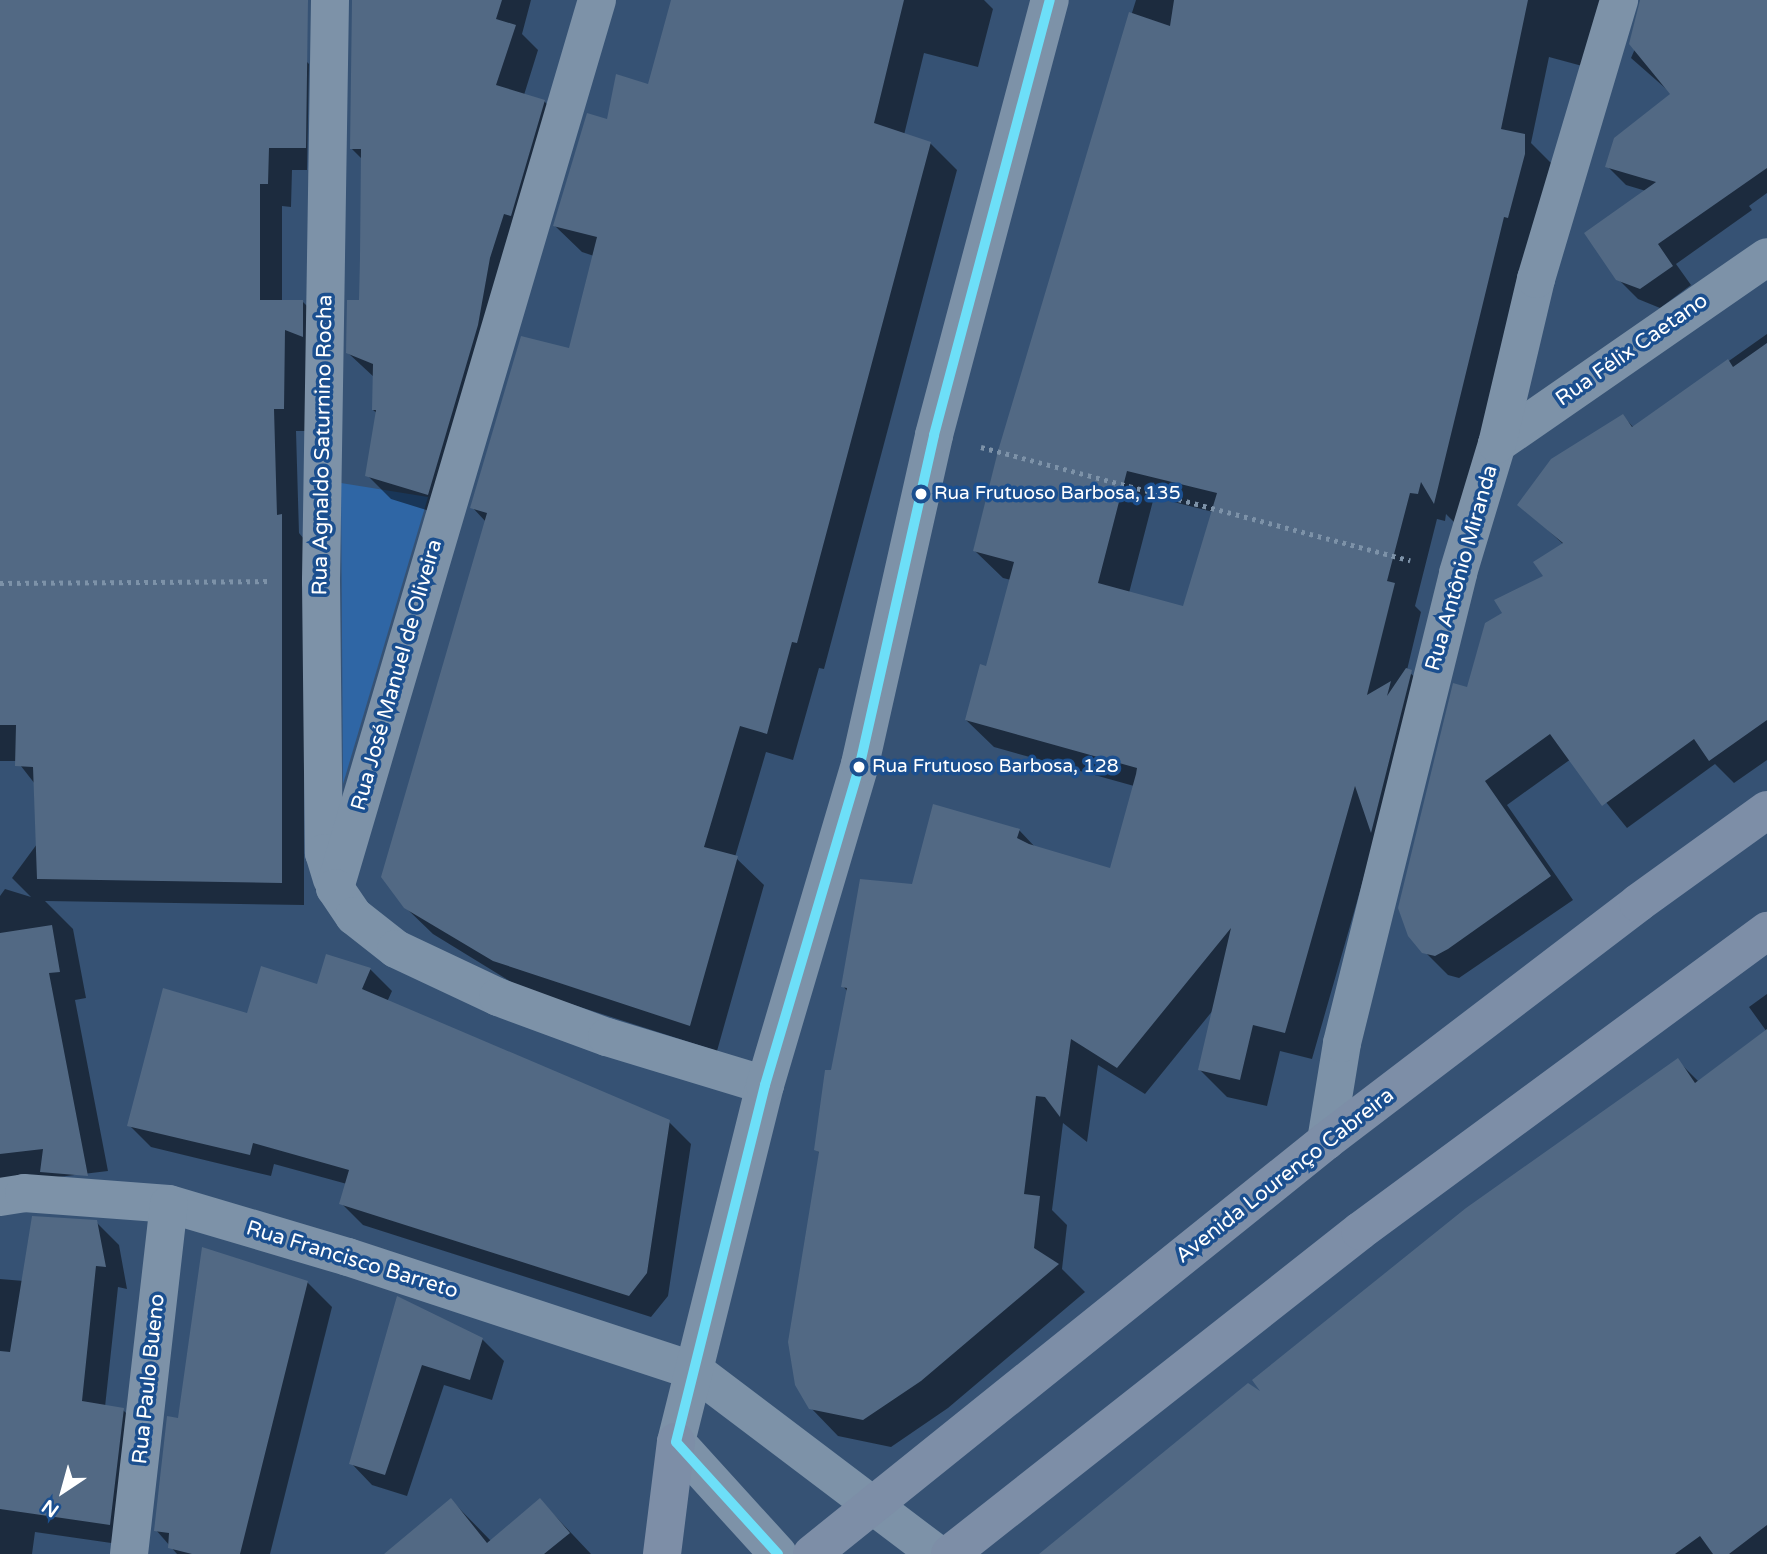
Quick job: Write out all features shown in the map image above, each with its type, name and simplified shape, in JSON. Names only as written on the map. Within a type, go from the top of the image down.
[{"type":"main road","name":"Avenida Lourenço Cabreira","points":[[812,1554],[1326,1142],[1638,903],[1767,810]]},
{"type":"main road","points":[[950,1554],[1360,1231],[1767,931]]},
{"type":"main road","points":[[662,1554],[676,1442]]},
{"type":"street","name":"Rua Agnaldo Saturnino Rocha","points":[[330,0],[321,581],[324,853],[335,888]]},
{"type":"street","name":"Rua José Manuel de Oliveira","points":[[335,888],[597,0]]},
{"type":"street","points":[[778,1554],[676,1442],[765,1085],[860,764],[934,435],[1049,0]]},
{"type":"street","name":"Rua Antônio Miranda","points":[[1326,1142],[1342,1043],[1458,573],[1497,444],[1536,279],[1619,0]]},
{"type":"street","name":"Rua Félix Caetano","points":[[1497,444],[1767,257]]},
{"type":"street","points":[[335,888],[354,916],[396,948],[498,997],[607,1037],[765,1085]]},
{"type":"street","name":"Rua Francisco Barreto","points":[[0,1197],[24,1193],[169,1204],[348,1257],[695,1371],[775,1428],[872,1507],[937,1554]]},
{"type":"street","name":"Rua Paulo Bueno","points":[[129,1554],[169,1204]]},
{"type":"path","points":[[934,435],[1458,573]]},
{"type":"path","points":[[0,583],[321,581]]},
{"type":"shaded area","points":[[341,483],[428,497],[343,784]]},
{"type":"building","points":[[0,0],[308,0],[306,148],[269,148],[268,184],[260,184],[260,300],[303,300],[303,337],[285,330],[284,409],[274,409],[277,515],[282,514],[282,883],[37,879],[33,767],[15,766],[16,725],[0,725]]},
{"type":"building","points":[[352,0],[502,0],[496,19],[516,25],[496,85],[545,100],[511,216],[504,214],[490,258],[478,325],[428,495],[365,476],[376,410],[372,410],[373,364],[346,353],[347,300],[359,300],[360,257],[361,149],[350,149]]},
{"type":"building","points":[[671,0],[904,0],[874,123],[931,142],[797,643],[792,642],[767,734],[740,726],[704,847],[738,856],[690,1026],[493,961],[404,908],[381,877],[487,513],[470,508],[521,336],[569,348],[597,237],[553,226],[587,113],[607,119],[616,74],[648,84]]},
{"type":"building","points":[[1174,0],[1528,0],[1501,129],[1525,134],[1525,154],[1508,218],[1504,217],[1434,504],[1421,482],[1418,494],[1410,493],[1387,581],[1395,583],[1367,695],[1391,681],[1387,696],[1406,668],[1412,670],[1371,833],[1355,786],[1285,1033],[1253,1025],[1240,1080],[1198,1070],[1231,928],[1117,1068],[1071,1039],[1060,1117],[1045,1097],[1036,1096],[1024,1194],[1040,1196],[1034,1248],[1059,1264],[921,1381],[863,1420],[809,1409],[795,1385],[788,1342],[819,1152],[814,1150],[825,1070],[831,1070],[847,988],[841,987],[860,879],[912,884],[933,804],[1020,829],[1017,838],[1029,844],[1110,868],[1136,774],[1137,768],[965,720],[980,664],[986,666],[1014,562],[973,551],[998,451],[1129,12],[1170,26]],"holes":[[[1127,471],[1217,493],[1183,606],[1098,583]]]},
{"type":"building","points":[[1640,0],[1767,0],[1767,168],[1658,244],[1673,266],[1640,289],[1616,280],[1584,233],[1656,182],[1605,167],[1614,138],[1670,94],[1629,44]]},
{"type":"building","points":[[1767,343],[1767,720],[1709,761],[1694,739],[1602,806],[1550,734],[1485,781],[1551,876],[1448,949],[1435,956],[1422,953],[1408,936],[1398,908],[1453,683],[1467,687],[1485,623],[1502,613],[1494,600],[1543,576],[1533,562],[1563,543],[1517,505],[1551,459],[1623,414],[1632,427],[1728,359],[1733,367]]},
{"type":"building","points":[[52,925],[60,972],[49,973],[88,1176],[40,1172],[43,1149],[0,1154],[0,933]]},
{"type":"building","points":[[326,954],[371,968],[362,989],[670,1120],[647,1273],[629,1296],[339,1204],[349,1170],[253,1143],[250,1155],[127,1126],[163,988],[247,1013],[261,966],[317,984]]},
{"type":"building","points":[[1767,1029],[1767,1525],[1729,1554],[1713,1554],[1700,1536],[1675,1554],[1039,1554],[1248,1383],[1260,1391],[1252,1380],[1466,1208],[1678,1058],[1695,1083]]},
{"type":"building","points":[[32,1216],[97,1220],[106,1267],[96,1266],[82,1401],[124,1408],[110,1525],[0,1509],[0,1351],[10,1352]]},
{"type":"building","points":[[202,1247],[308,1281],[240,1554],[192,1554],[168,1548],[169,1533],[154,1531],[167,1416],[178,1418]]},
{"type":"building","points":[[397,1296],[483,1338],[470,1380],[422,1365],[385,1475],[349,1464]]},
{"type":"building","points":[[451,1498],[487,1543],[540,1498],[570,1533],[544,1554],[384,1554]]},
{"type":"transit line","points":[[778,1554],[676,1442],[765,1085],[860,764],[934,435],[1050,0]]},
{"type":"place","name":"Rua Frutuoso Barbosa, 135","points":[[921,494]]},
{"type":"place","name":"Rua Frutuoso Barbosa, 128","points":[[859,767]]}]
